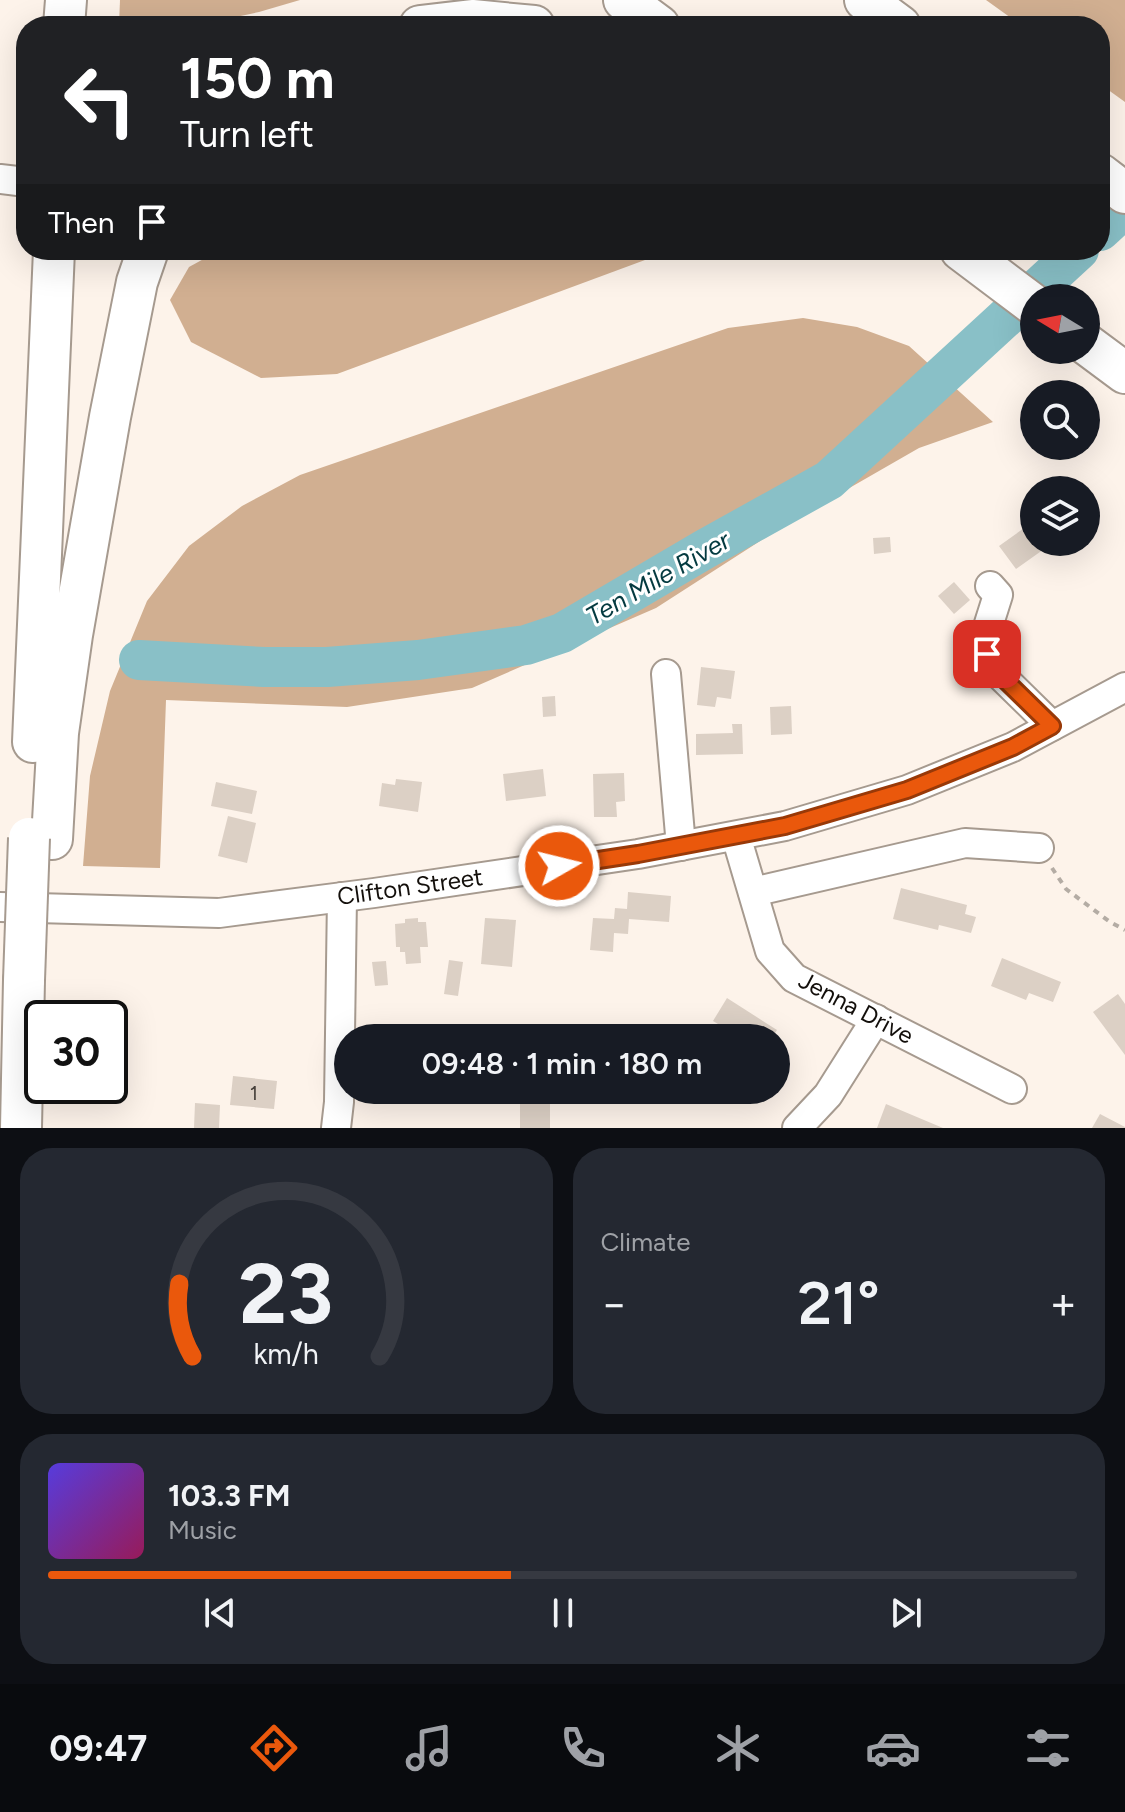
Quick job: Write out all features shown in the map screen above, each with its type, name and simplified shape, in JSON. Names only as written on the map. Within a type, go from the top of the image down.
[{"type":"highway","points":[[624,0],[646,16]]},
{"type":"highway","points":[[865,0],[887,16]]},
{"type":"highway","points":[[21,1128],[39,993],[54,260]]},
{"type":"highway","points":[[41,838],[113,402],[137,282],[145,260]]},
{"type":"highway","points":[[974,260],[1020,294]]},
{"type":"highway","points":[[1100,354],[1125,373]]},
{"type":"highway","points":[[43,1128],[44,1104]]},
{"type":"street","points":[[990,586],[998,595],[986,633],[987,654],[1000,675],[1052,726]]},
{"type":"street","points":[[666,674],[681,846]]},
{"type":"street","name":"Clifton Street","points":[[0,907],[219,913],[638,854],[736,836],[785,826],[907,790],[1013,747],[1125,687]]},
{"type":"street","name":"Jenna Drive","points":[[736,836],[770,951],[794,978],[1012,1089]]},
{"type":"street","points":[[753,892],[965,843],[1039,848]]},
{"type":"street","points":[[336,1128],[342,897]]},
{"type":"street","points":[[797,1128],[828,1095],[876,1019]]},
{"type":"path","points":[[1039,848],[1066,889],[1125,930]]},
{"type":"shaded area","points":[[120,0],[300,0],[240,16],[119,16]]},
{"type":"shaded area","points":[[986,0],[1125,0],[1125,102],[1110,91],[1110,16],[1008,16]]},
{"type":"shaded area","points":[[202,260],[645,260],[337,374],[261,378],[191,342],[170,300],[189,267]]},
{"type":"shaded area","points":[[803,318],[857,327],[909,346],[993,422],[919,448],[785,525],[656,608],[472,688],[347,707],[166,700],[160,868],[83,866],[90,776],[110,691],[147,601],[189,546],[242,506],[300,475],[728,328]]},
{"type":"building","points":[[1020,531],[1020,556],[1034,556],[1016,569],[999,546]]},
{"type":"building","points":[[890,537],[891,552],[874,554],[873,538]]},
{"type":"building","points":[[954,582],[970,600],[954,614],[938,596]]},
{"type":"building","points":[[701,667],[735,671],[731,699],[717,697],[715,707],[697,705]]},
{"type":"building","points":[[555,696],[556,716],[543,717],[542,697]]},
{"type":"building","points":[[791,706],[792,734],[771,735],[770,707]]},
{"type":"building","points":[[732,724],[742,724],[743,754],[696,755],[696,734],[733,733]]},
{"type":"building","points":[[543,769],[546,796],[506,801],[503,774]]},
{"type":"building","points":[[624,773],[625,801],[616,802],[617,817],[594,817],[593,774]]},
{"type":"building","points":[[396,779],[422,782],[418,812],[379,806],[382,783],[395,785]]},
{"type":"building","points":[[216,782],[257,791],[252,814],[211,806]]},
{"type":"building","points":[[228,816],[256,823],[247,863],[218,856]]},
{"type":"building","points":[[901,888],[967,905],[965,914],[976,917],[971,933],[939,925],[938,930],[893,919]]},
{"type":"building","points":[[628,892],[671,896],[669,922],[629,919],[628,934],[614,933],[613,952],[590,950],[593,918],[614,919],[615,908],[627,909]]},
{"type":"building","points":[[418,918],[418,922],[426,922],[428,947],[420,947],[421,963],[406,964],[405,952],[400,952],[400,947],[396,947],[395,924]]},
{"type":"building","points":[[485,918],[516,920],[512,967],[481,964]]},
{"type":"building","points":[[1002,958],[1061,982],[1053,1002],[1029,993],[1026,1000],[991,986]]},
{"type":"building","points":[[449,960],[463,962],[458,996],[444,994]]},
{"type":"building","points":[[386,961],[388,985],[375,986],[372,962]]},
{"type":"building","points":[[1118,994],[1125,1004],[1125,1055],[1093,1012]]},
{"type":"building","points":[[727,998],[768,1024],[718,1024],[713,1021]]},
{"type":"building","points":[[233,1076],[277,1081],[274,1109],[230,1105]]},
{"type":"building","points":[[195,1103],[220,1105],[219,1128],[194,1128]]},
{"type":"building","points":[[520,1104],[550,1104],[550,1128],[520,1128]]},
{"type":"building","points":[[886,1104],[943,1128],[877,1128]]},
{"type":"building","points":[[1100,1114],[1125,1127],[1125,1128],[1092,1128]]},
{"type":"waterway","name":"Ten Mile River","points":[[1110,222],[1125,208]]},
{"type":"waterway","name":"Ten Mile River","points":[[139,660],[327,667],[418,660],[526,645],[562,633],[829,480],[1068,260]]},
{"type":"route","points":[[559,866],[785,826],[907,790],[1013,747],[1052,726],[1000,675],[987,654]]}]
